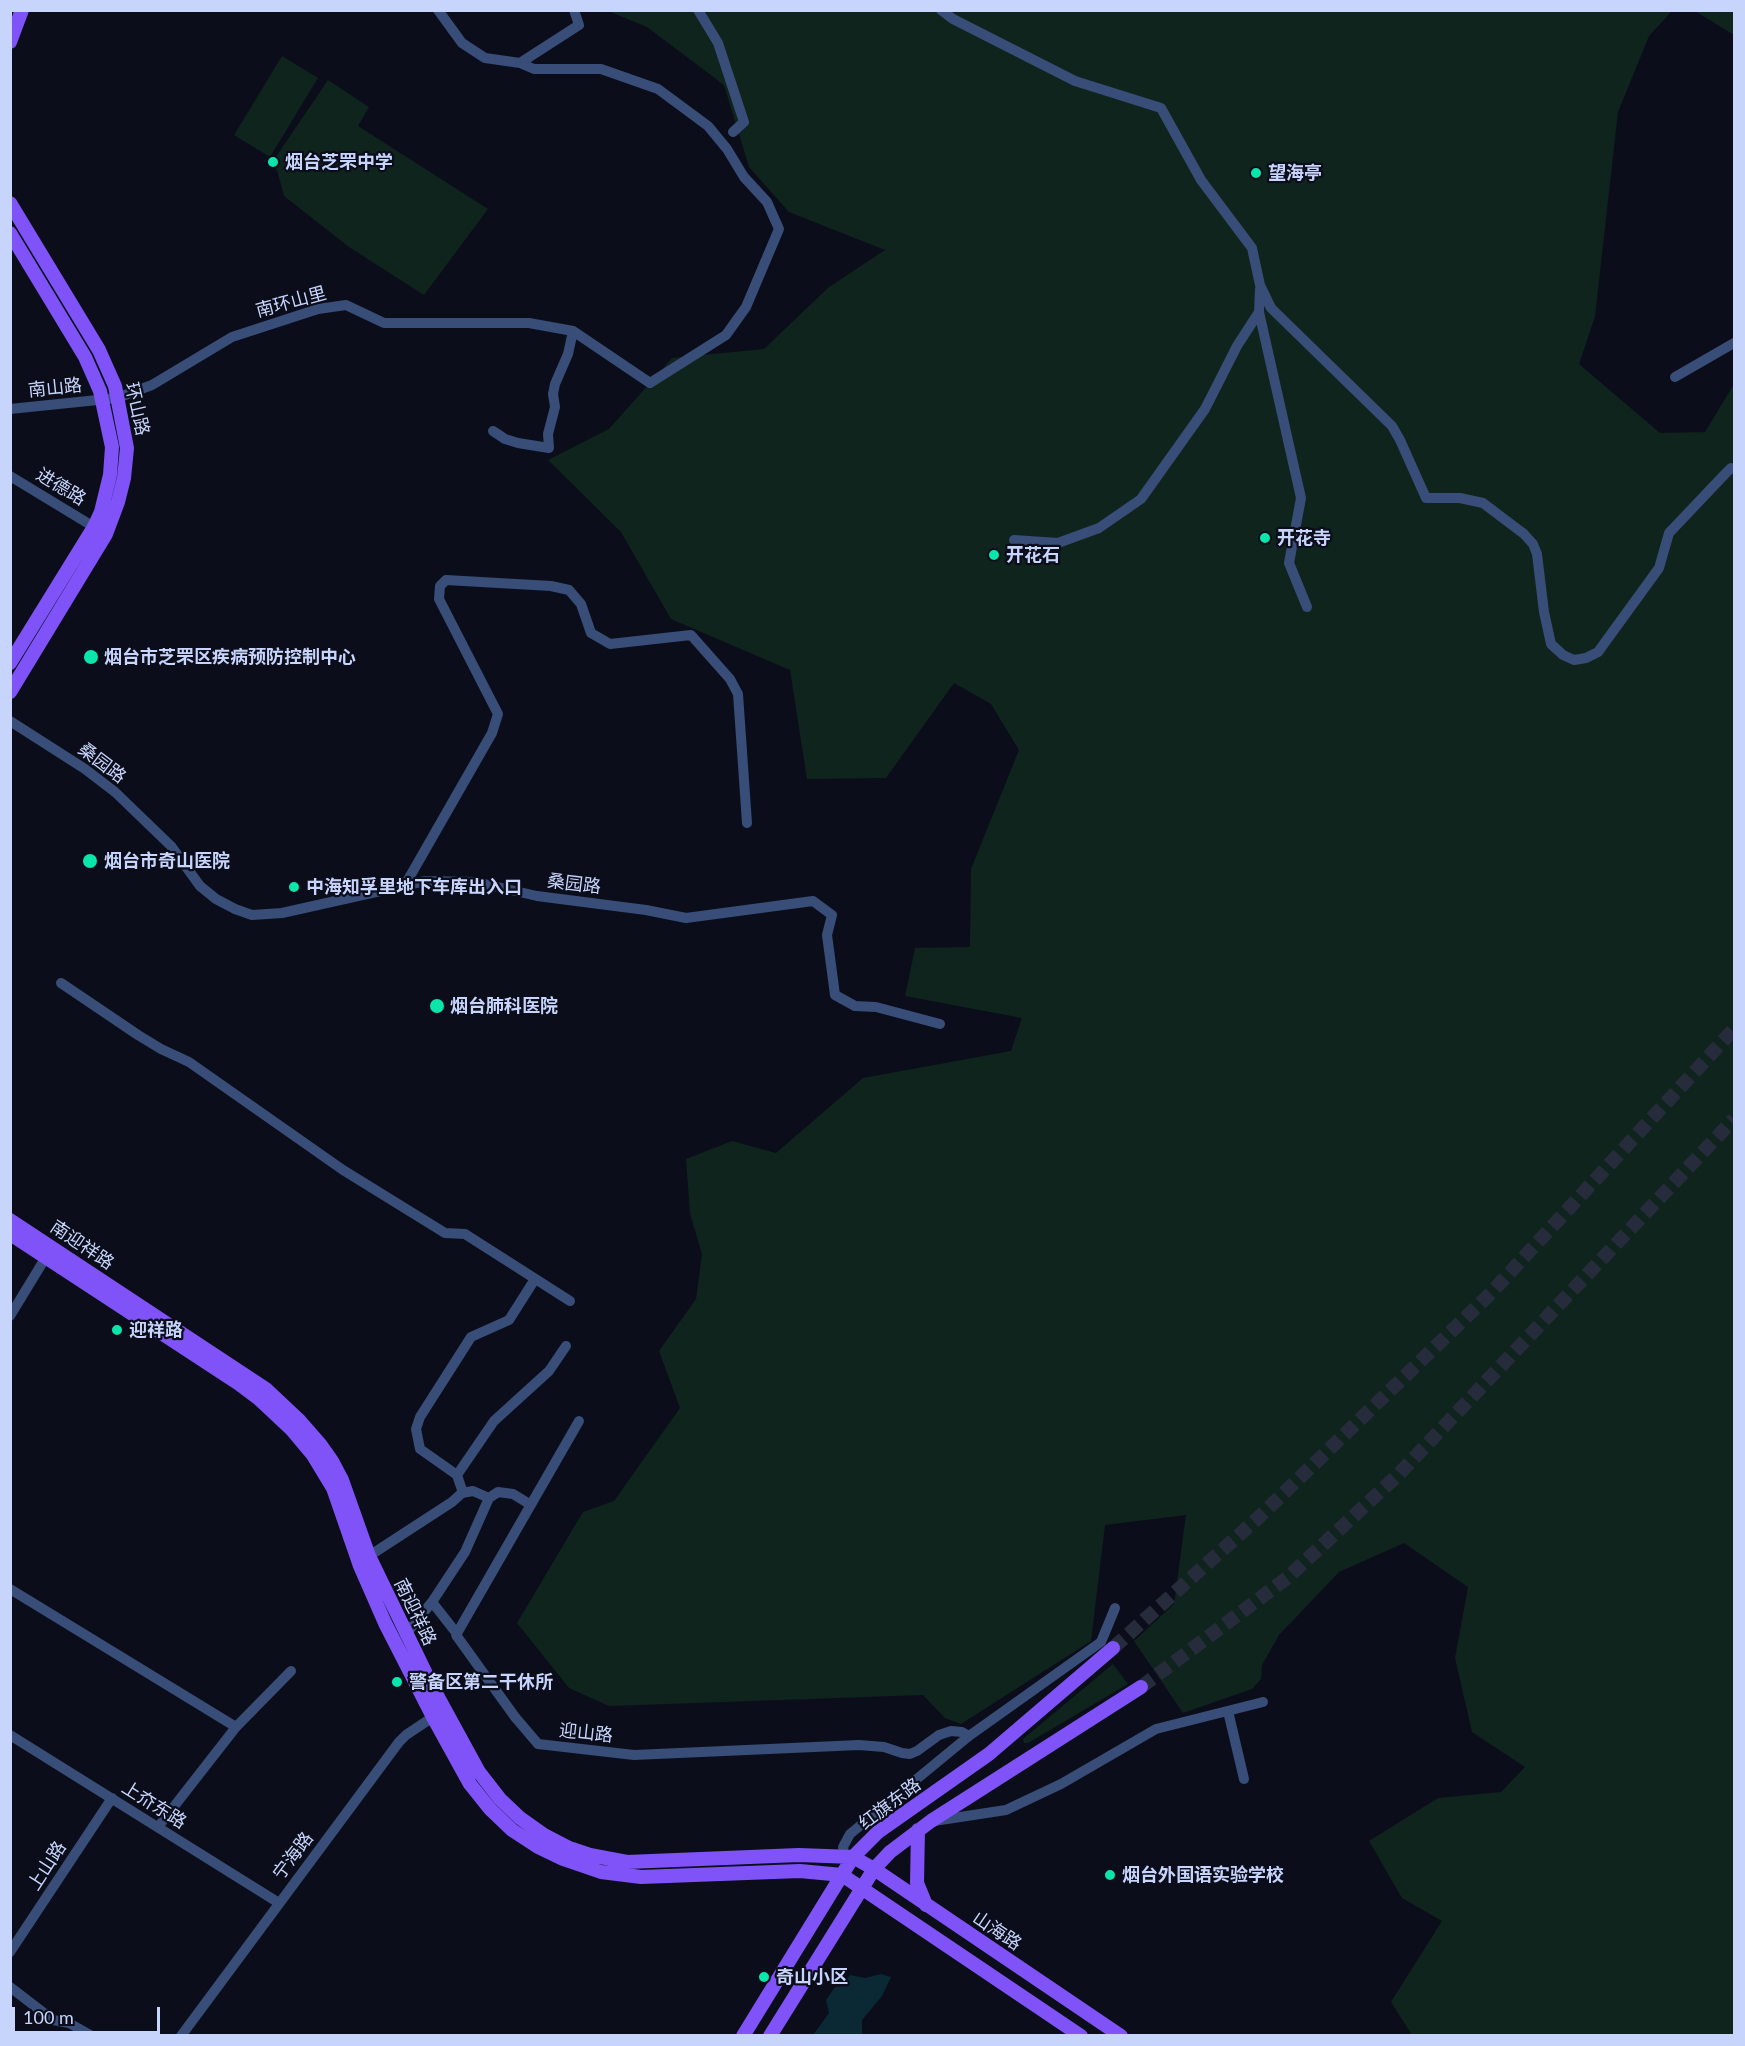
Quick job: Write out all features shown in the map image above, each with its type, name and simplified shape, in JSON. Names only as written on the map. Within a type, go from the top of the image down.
[{"type":"main road","points":[[10,42],[22,10]]},
{"type":"main road","name":"环山路","points":[[10,203],[99,350],[115,386],[127,448],[124,477],[113,518],[10,692]]},
{"type":"main road","name":"环山路","points":[[10,233],[85,357],[103,400],[112,447],[110,475],[101,512],[94,527],[10,663]]},
{"type":"main road","name":"南迎祥路","points":[[10,1220],[49,1252],[239,1384],[292,1430],[324,1471],[364,1561],[405,1635],[470,1784],[490,1809],[512,1830],[562,1859],[601,1872],[641,1876],[800,1871],[842,1875]]},
{"type":"main road","name":"南迎祥路","points":[[10,1234],[49,1252]]},
{"type":"main road","name":"南迎祥路","points":[[364,1561],[385,1623],[439,1714],[500,1799],[520,1818],[544,1835],[569,1848],[590,1855],[627,1862],[799,1855],[853,1857]]},
{"type":"main road","name":"红旗东路","points":[[743,2036],[853,1857],[878,1832],[989,1754],[1113,1648]]},
{"type":"main road","name":"红旗东路","points":[[862,1887],[874,1869],[896,1847],[918,1830],[1141,1687]]},
{"type":"main road","points":[[918,1830],[917,1883],[926,1905]]},
{"type":"main road","name":"山海路","points":[[853,1857],[1121,2036]]},
{"type":"main road","points":[[842,1875],[1081,2036]]},
{"type":"main road","points":[[770,2036],[862,1887]]},
{"type":"street","points":[[438,10],[462,43],[485,58],[520,63],[534,69],[602,69],[658,89],[708,126],[722,142],[744,177],[767,202],[779,229],[746,307],[726,335],[650,383],[573,331],[568,354],[555,384],[553,394],[555,407],[548,434],[549,448],[511,441],[493,431]]},
{"type":"street","points":[[520,63],[579,25],[574,10]]},
{"type":"street","points":[[698,10],[718,43],[744,122],[733,132]]},
{"type":"street","points":[[941,10],[953,19],[1075,81],[1161,108],[1201,180],[1252,248],[1260,285],[1271,308],[1392,426],[1426,498],[1460,498],[1483,503],[1524,534],[1533,544],[1537,554],[1542,603],[1551,644],[1563,655],[1574,660],[1586,658],[1598,652],[1659,568],[1669,533],[1731,468],[1734,469]]},
{"type":"street","points":[[1260,285],[1258,312],[1301,498],[1289,563],[1307,607]]},
{"type":"street","name":"南环山里","points":[[103,400],[117,398],[152,385],[232,337],[318,309],[346,304],[384,323],[529,323],[573,331]]},
{"type":"street","points":[[1014,540],[1058,543],[1099,528],[1140,499],[1205,409],[1237,346],[1258,312]]},
{"type":"street","points":[[1675,377],[1734,343]]},
{"type":"street","name":"南山路","points":[[10,409],[103,400]]},
{"type":"street","name":"进德路","points":[[10,476],[94,527]]},
{"type":"street","points":[[405,885],[492,733],[498,714],[439,599],[440,586],[446,580],[551,586],[569,590],[580,604],[591,633],[610,644],[691,635],[730,679],[738,694],[747,823]]},
{"type":"street","name":"桑园路","points":[[10,721],[85,769],[115,792],[171,846],[200,886],[216,899],[252,915],[282,913],[425,881],[476,882],[537,896],[645,910],[686,918],[813,901],[832,915],[826,935],[835,995],[855,1006],[876,1007],[940,1024]]},
{"type":"street","points":[[61,983],[146,1040],[189,1062],[343,1170],[445,1233],[465,1234],[570,1301]]},
{"type":"street","points":[[10,1316],[49,1252]]},
{"type":"street","points":[[463,1493],[457,1475],[420,1449],[416,1429],[420,1417],[471,1337],[508,1320],[535,1279]]},
{"type":"street","points":[[457,1475],[494,1420],[549,1371],[566,1346]]},
{"type":"street","name":"迎山路","points":[[579,1421],[456,1635],[515,1718],[538,1744],[634,1755],[859,1745],[884,1747],[910,1754],[939,1735],[951,1731],[962,1732],[969,1736]]},
{"type":"street","points":[[364,1561],[463,1493],[473,1491],[489,1498]]},
{"type":"street","points":[[405,1635],[432,1602],[465,1552],[489,1498],[498,1492],[513,1494],[531,1505]]},
{"type":"street","points":[[10,1589],[236,1727]]},
{"type":"street","points":[[432,1602],[454,1630]]},
{"type":"street","points":[[853,1857],[844,1853],[843,1847],[850,1834],[969,1736],[1101,1642],[1115,1608]]},
{"type":"street","points":[[158,1827],[236,1727],[291,1671]]},
{"type":"street","points":[[931,1821],[1006,1810],[1061,1784],[1156,1730],[1263,1702]]},
{"type":"street","points":[[1228,1711],[1244,1779]]},
{"type":"street","name":"宁海路","points":[[181,2036],[399,1743],[406,1735],[439,1714]]},
{"type":"street","name":"上夼东路","points":[[10,1735],[279,1903]]},
{"type":"street","name":"上山路","points":[[10,1952],[112,1798]]},
{"type":"street","points":[[10,1986],[53,2020],[69,2023],[92,2036]]},
{"type":"green space","points":[[608,11],[1672,11],[1649,36],[1618,112],[1595,316],[1579,364],[1660,433],[1705,432],[1734,384],[1734,2035],[1412,2035],[1391,2002],[1442,1921],[1402,1898],[1369,1841],[1438,1798],[1501,1792],[1525,1767],[1472,1732],[1455,1658],[1468,1587],[1404,1543],[1339,1572],[1279,1635],[1262,1665],[1261,1679],[1252,1689],[1183,1713],[1134,1641],[1174,1604],[1186,1515],[1105,1525],[1091,1641],[961,1724],[945,1718],[923,1695],[609,1706],[569,1688],[517,1623],[583,1512],[614,1501],[680,1408],[659,1351],[696,1299],[702,1254],[690,1214],[686,1159],[732,1141],[776,1153],[863,1078],[1011,1051],[1022,1018],[905,996],[915,948],[970,947],[971,869],[1019,750],[991,704],[954,683],[886,778],[807,779],[790,670],[671,619],[621,532],[548,460],[609,429],[672,358],[764,349],[829,287],[885,250],[789,212],[749,167],[724,85],[647,27]]},
{"type":"green space","points":[[1695,11],[1734,11],[1734,35]]},
{"type":"green space","points":[[282,56],[318,78],[270,157],[234,135]]},
{"type":"green space","points":[[328,80],[369,107],[358,126],[488,209],[424,295],[349,247],[284,196],[277,170],[271,164]]},
{"type":"green space","points":[[1113,1664],[1128,1684],[1028,1743],[1024,1743],[1023,1739]]},
{"type":"water","points":[[881,1974],[891,1977],[882,1996],[862,2020],[862,2035],[813,2035],[829,2013],[826,2000],[835,1987],[843,1986],[850,1975],[865,1978]]},
{"type":"tunnel","points":[[1113,1648],[1258,1518],[1491,1293],[1734,1029]]},
{"type":"tunnel","points":[[1141,1687],[1287,1578],[1399,1474],[1734,1119]]},
{"type":"place","name":"烟台芝罘中学","points":[[273,162]]},
{"type":"place","name":"望海亭","points":[[1256,173]]},
{"type":"place","name":"开花寺","points":[[1265,538]]},
{"type":"place","name":"开花石","points":[[994,555]]},
{"type":"place","name":"烟台市芝罘区疾病预防控制中心","points":[[91,657]]},
{"type":"place","name":"烟台市奇山医院","points":[[90,861]]},
{"type":"place","name":"中海知孚里地下车库出入口","points":[[294,887]]},
{"type":"place","name":"烟台肺科医院","points":[[437,1006]]},
{"type":"place","name":"迎祥路","points":[[117,1330]]},
{"type":"place","name":"警备区第二干休所","points":[[397,1682]]},
{"type":"place","name":"烟台外国语实验学校","points":[[1110,1875]]},
{"type":"place","name":"奇山小区","points":[[764,1977]]}]
